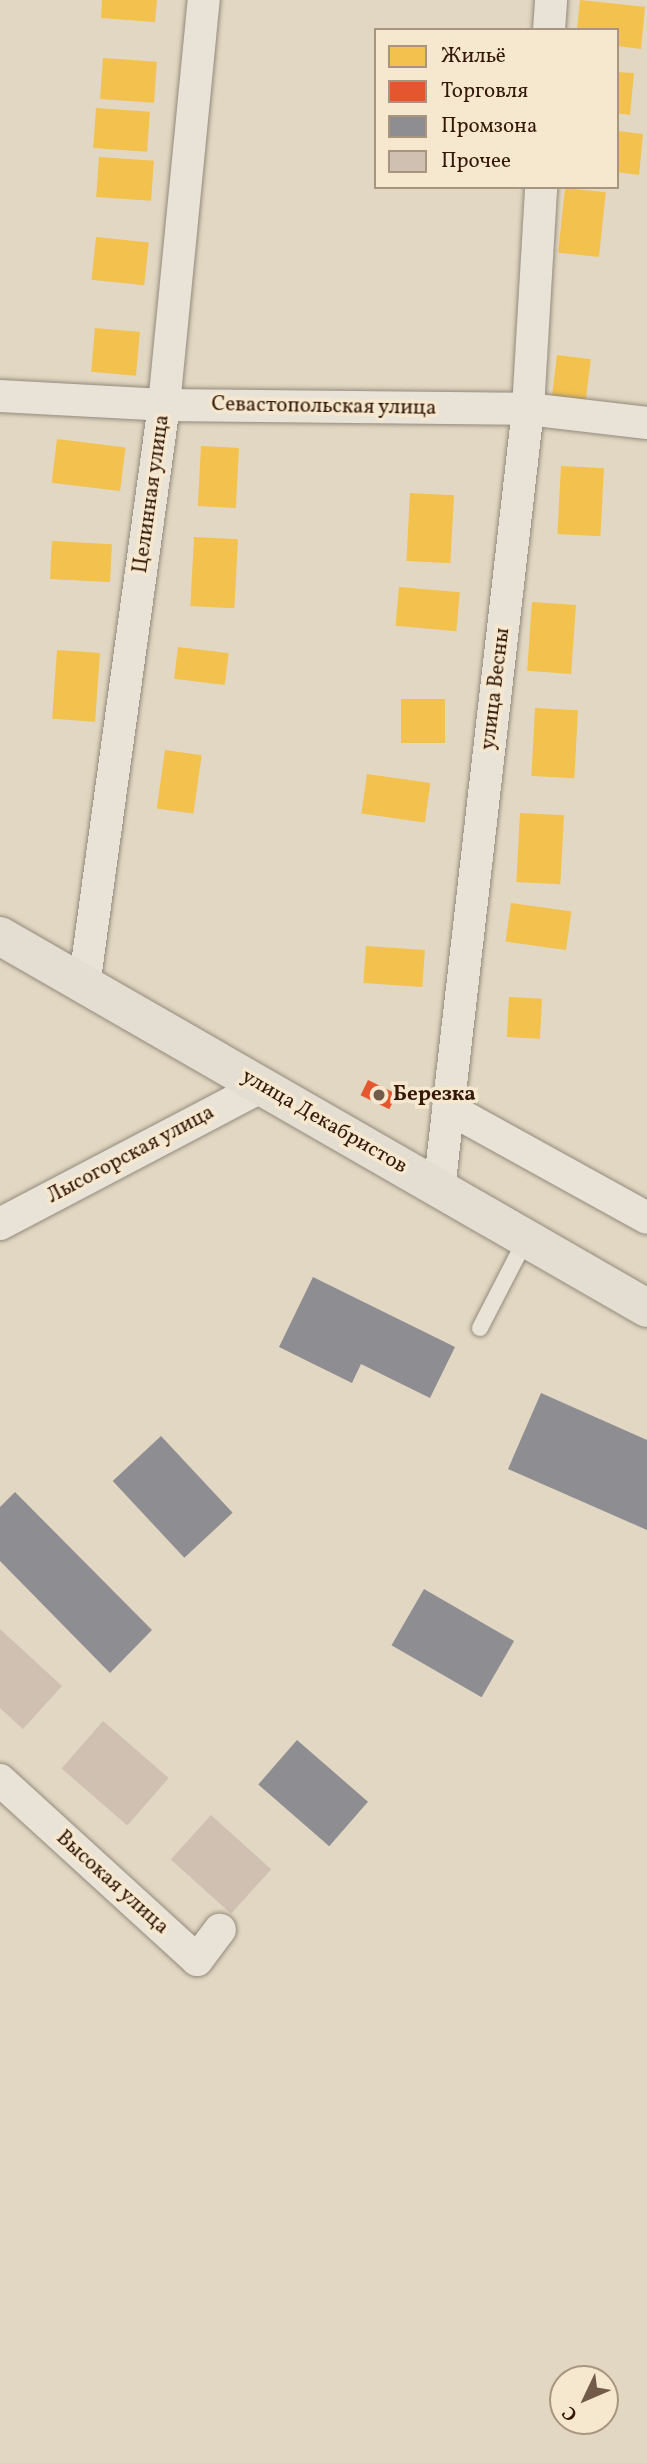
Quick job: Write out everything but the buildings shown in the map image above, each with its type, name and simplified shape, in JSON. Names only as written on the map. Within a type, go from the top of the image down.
[{"type":"main road","name":"улица Декабристов","points":[[0,936],[439,1191],[647,1308]]},
{"type":"street","name":"Целинная улица","points":[[83,986],[164,405],[204,0]]},
{"type":"street","points":[[549,28],[551,0]]},
{"type":"street","name":"улица Весны","points":[[439,1191],[528,409],[541,189]]},
{"type":"street","name":"Севастопольская улица","points":[[0,396],[164,405],[528,409],[647,423]]},
{"type":"street","name":"Лысогорская улица","points":[[0,1224],[262,1086]]},
{"type":"street","points":[[448,1108],[647,1219]]},
{"type":"street","name":"Высокая улица","points":[[0,1780],[197,1960],[220,1930]]},
{"type":"lane","points":[[480,1328],[526,1239]]},
{"type":"place","name":"Березка","points":[[379,1095]]}]
